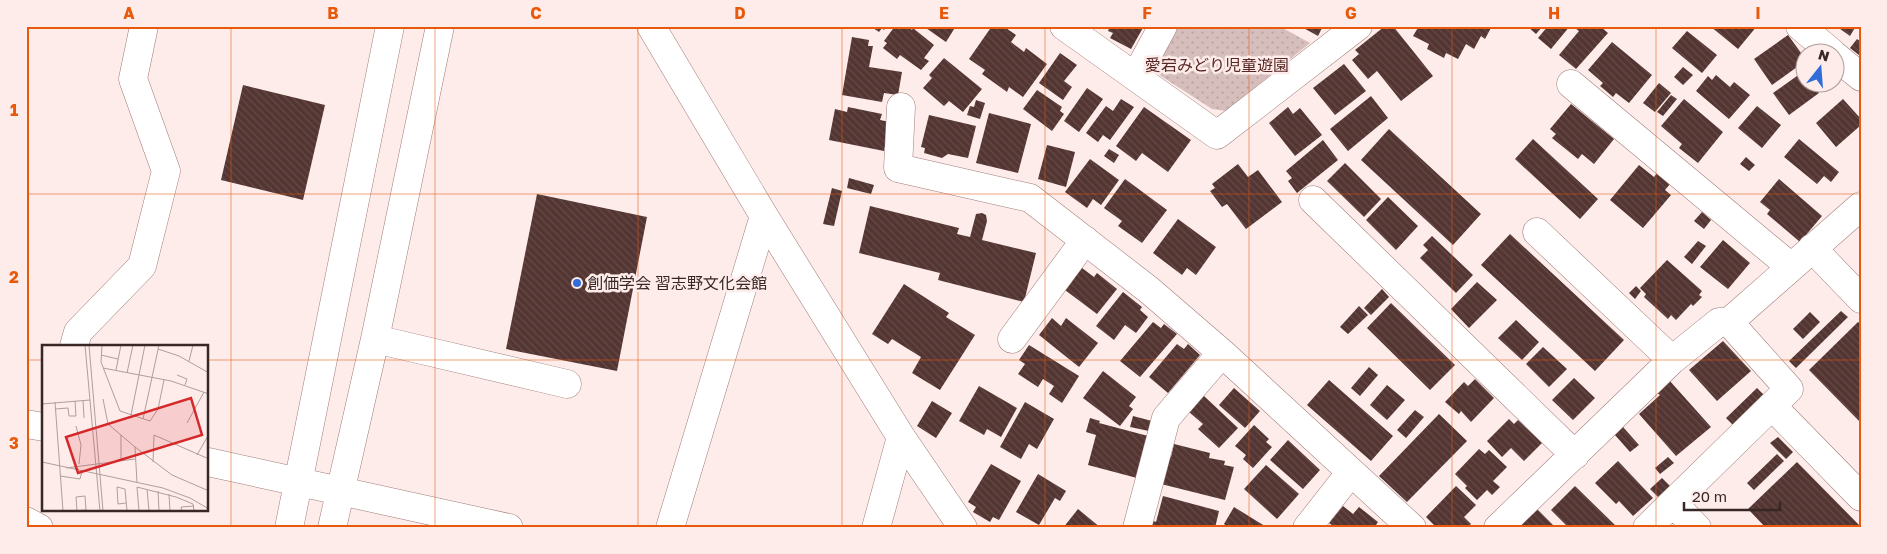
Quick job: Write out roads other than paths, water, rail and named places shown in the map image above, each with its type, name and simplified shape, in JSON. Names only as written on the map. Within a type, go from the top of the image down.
[{"type":"street","points":[[74,345],[78,332],[142,266],[166,171],[133,79],[144,26]]},
{"type":"street","points":[[289,528],[390,26]]},
{"type":"street","points":[[332,528],[375,339],[440,26]]},
{"type":"street","points":[[651,26],[764,216],[901,438],[963,528]]},
{"type":"street","points":[[1064,26],[1217,135],[1358,26]]},
{"type":"street","points":[[1136,76],[1162,26]]},
{"type":"street","points":[[1800,26],[1819,42]]},
{"type":"street","points":[[1844,63],[1861,77]]},
{"type":"street","points":[[1571,84],[1791,267]]},
{"type":"street","points":[[901,107],[898,168],[1030,198],[1149,290],[1222,352],[1412,528]]},
{"type":"street","points":[[1313,200],[1576,455]]},
{"type":"street","points":[[1498,528],[1576,455],[1672,360],[1719,322],[1729,322],[1861,206]]},
{"type":"street","points":[[670,528],[764,216]]},
{"type":"street","points":[[1537,232],[1672,360]]},
{"type":"street","points":[[1012,339],[1085,240]]},
{"type":"street","points":[[1812,248],[1861,299]]},
{"type":"street","points":[[1647,528],[1789,389],[1729,322]]},
{"type":"street","points":[[375,339],[567,384]]},
{"type":"street","points":[[1137,528],[1166,418],[1222,352]]},
{"type":"street","points":[[1772,406],[1861,497]]},
{"type":"street","points":[[26,424],[42,427]]},
{"type":"street","points":[[876,528],[901,438]]},
{"type":"street","points":[[209,462],[509,528]]},
{"type":"street","points":[[1307,528],[1351,472]]},
{"type":"street","points":[[1673,503],[1697,528]]},
{"type":"street","points":[[26,521],[39,528]]},
{"type":"place","name":"創価学会 習志野文化会館","points":[[577,283]]},
{"type":"park label","name":"愛宕みどり児童遊園","points":[[1217,65]]}]
